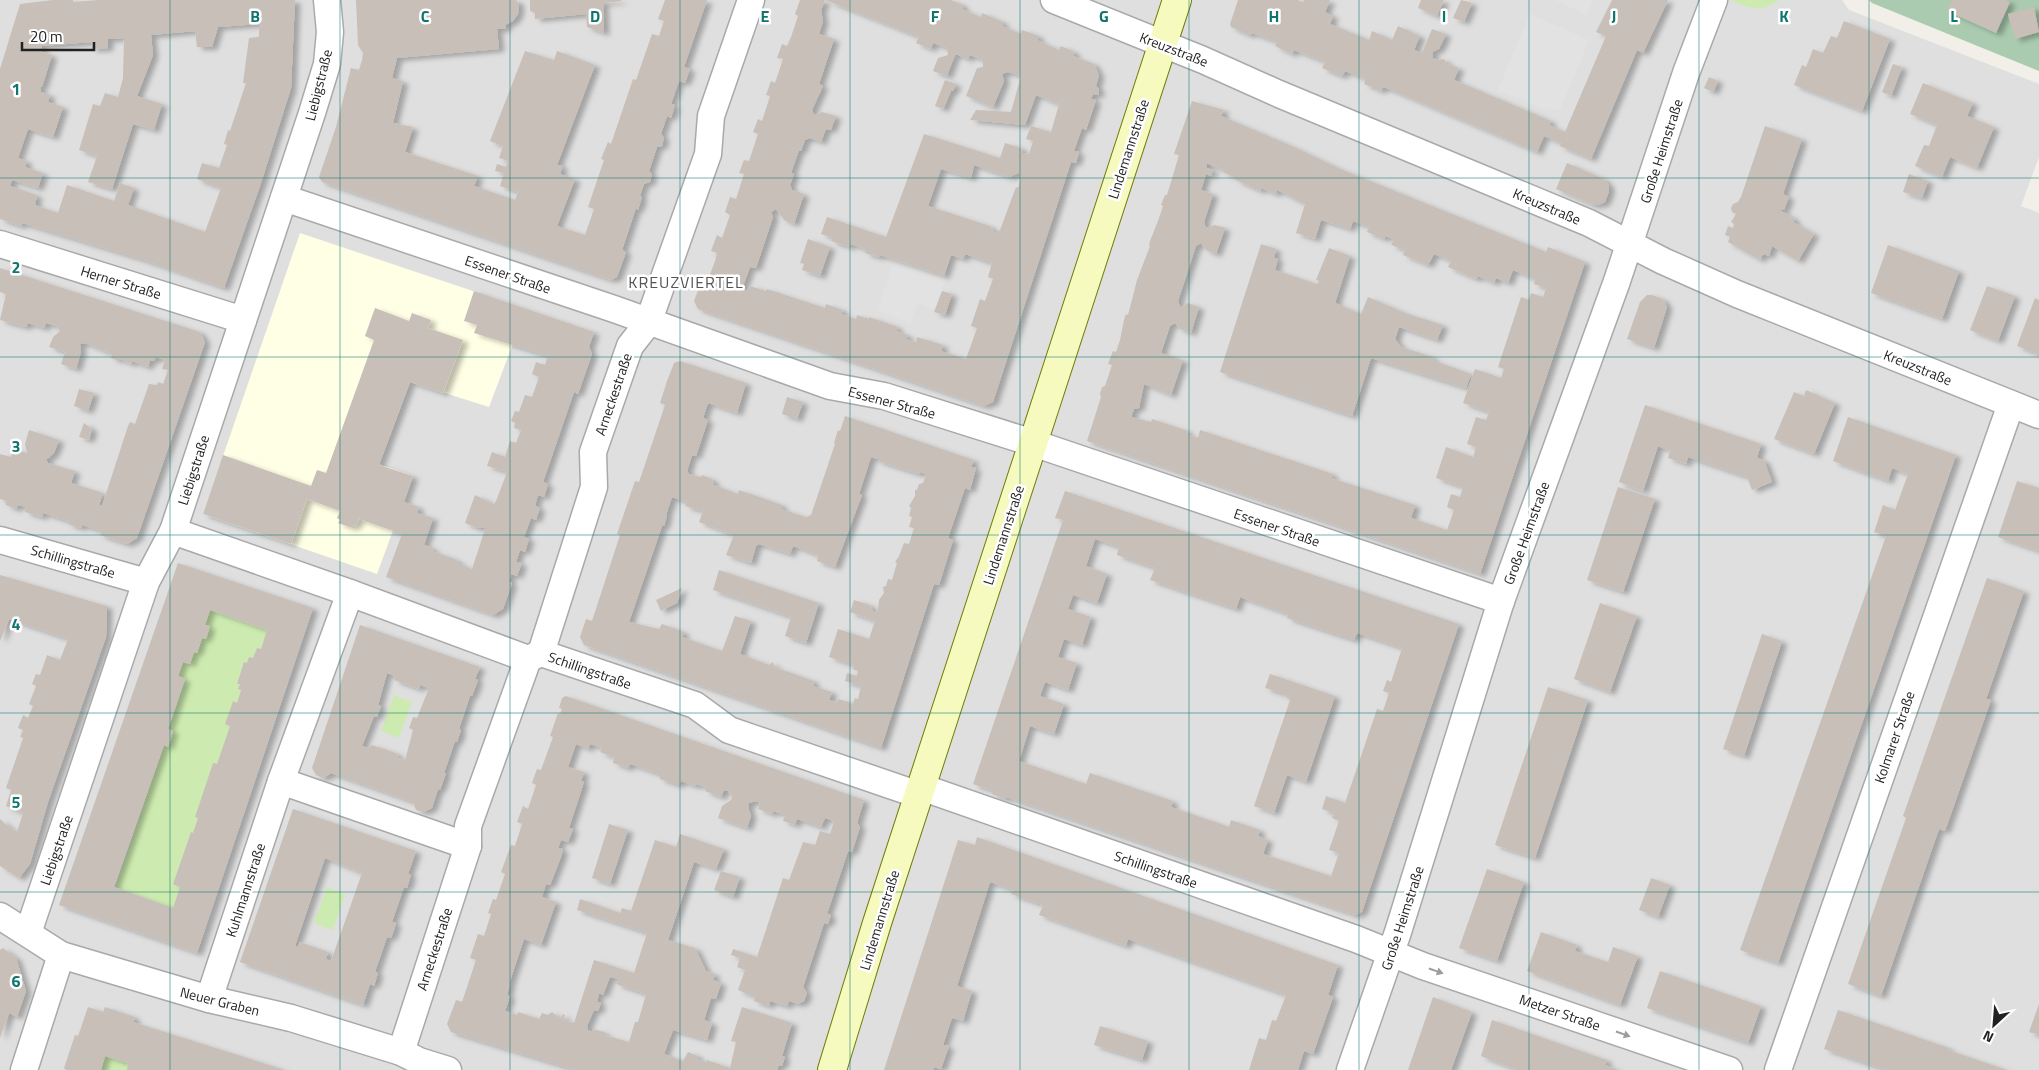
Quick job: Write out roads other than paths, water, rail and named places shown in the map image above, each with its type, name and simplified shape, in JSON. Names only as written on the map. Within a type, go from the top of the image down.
[{"type":"main road","name":"Lindemannstraße","points":[[832,1070],[920,791],[1177,0]]},
{"type":"street","name":"Liebigstraße","points":[[28,933],[146,582],[173,531],[312,113],[327,64],[330,32],[327,0]]},
{"type":"street","name":"Arneckestraße","points":[[412,1061],[468,846],[468,826],[534,656],[594,487],[593,452],[630,346],[648,323],[708,154],[711,116],[751,0]]},
{"type":"street","name":"Kreuzstraße","points":[[1054,0],[1203,60],[1279,94],[1589,223],[1737,294],[2039,414]]},
{"type":"street","name":"Große Heimstraße","points":[[1350,1070],[1391,952],[1501,601],[1630,244],[1686,73],[1714,0]]},
{"type":"street","name":"Essener Straße","points":[[284,198],[604,306],[830,386],[884,396],[1033,443],[1501,601]]},
{"type":"street","name":"Herner Straße","points":[[0,244],[243,320]]},
{"type":"street","name":"Kolmarer Straße","points":[[1778,1070],[2011,404]]},
{"type":"street","name":"Schillingstraße","points":[[173,531],[534,656],[695,705],[729,730],[920,791],[1391,952]]},
{"type":"street","name":"Schillingstraße","points":[[0,540],[146,582]]},
{"type":"street","name":"Kuhlmannstraße","points":[[209,999],[281,781],[350,593]]},
{"type":"street","points":[[281,781],[468,846]]},
{"type":"street","name":"Neuer Graben","points":[[0,916],[62,955],[209,999],[292,1018],[412,1061],[448,1070]]},
{"type":"street","name":"Metzer Straße","points":[[1391,952],[1423,966],[1729,1070]]},
{"type":"street","points":[[24,1070],[62,955]]},
{"type":"district","name":"KREUZVIERTEL","points":[[686,282]]}]
